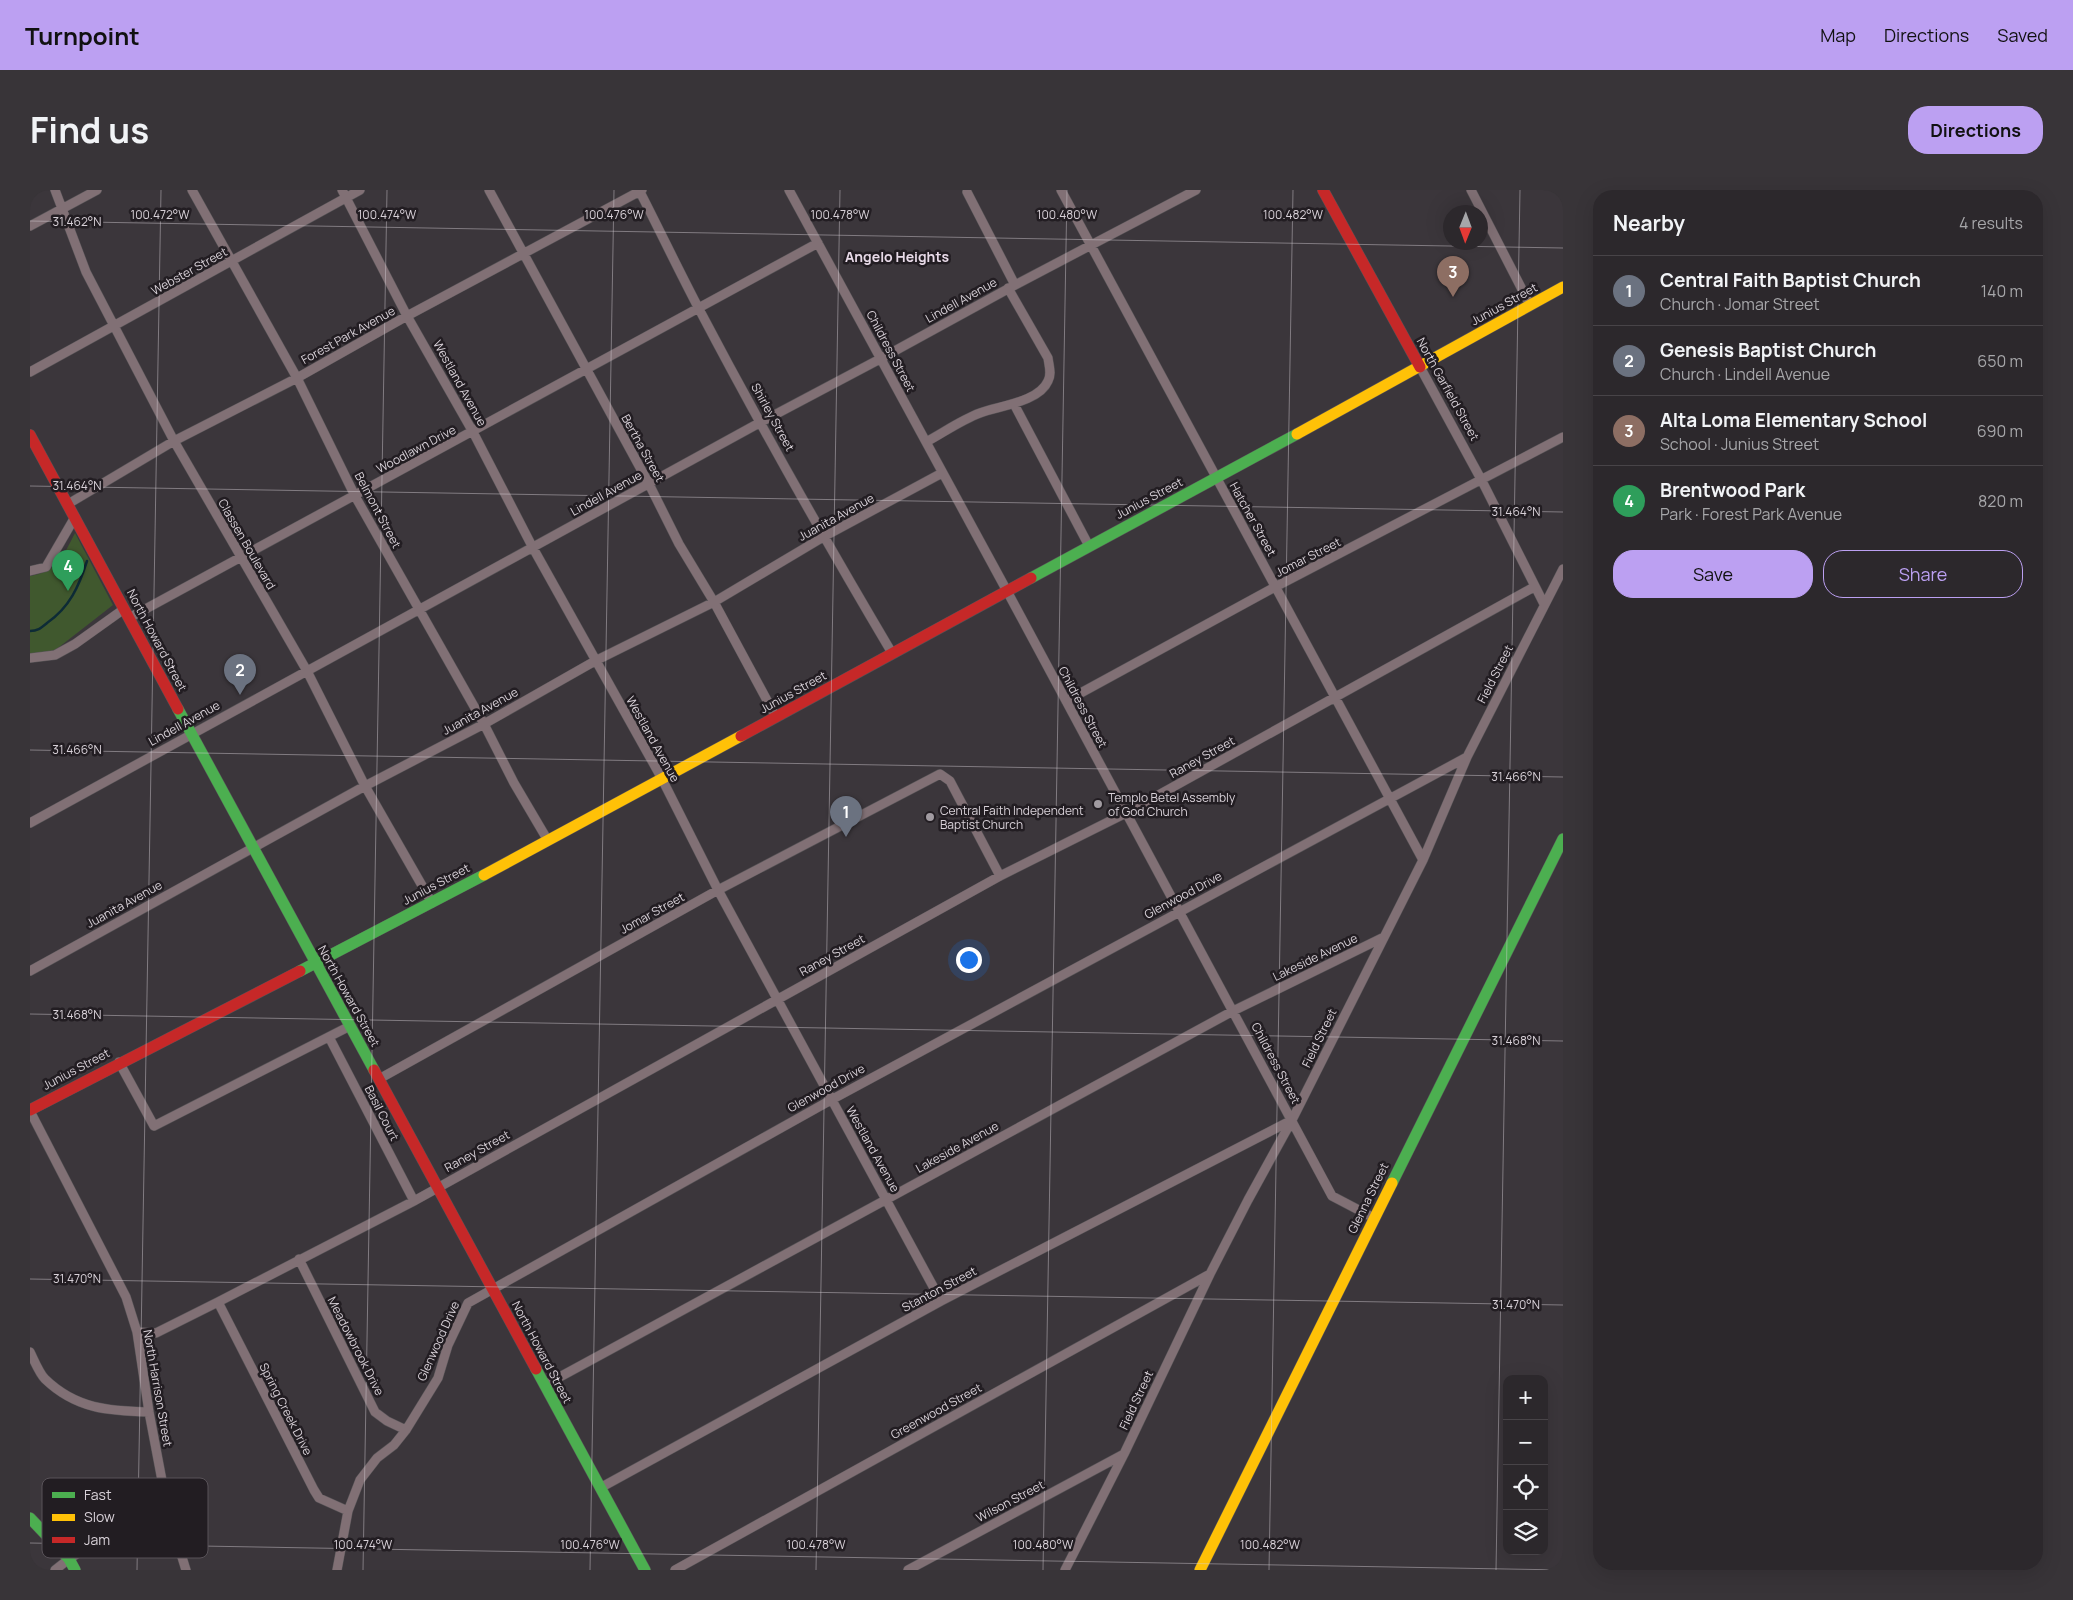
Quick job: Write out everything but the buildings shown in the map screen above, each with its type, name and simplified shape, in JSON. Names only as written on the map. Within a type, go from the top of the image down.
[{"type":"street","name":"Classen Boulevard","points":[[55,190],[86,272],[174,441],[307,671],[365,786],[432,903]]},
{"type":"street","points":[[30,226],[97,190]]},
{"type":"street","name":"Belmont Street","points":[[192,190],[297,378],[356,496],[547,840]]},
{"type":"street","name":"Webster Street","points":[[30,372],[231,262],[344,194],[360,190]]},
{"type":"street","name":"Bertha Street","points":[[489,190],[649,484],[679,544],[714,602],[776,717]]},
{"type":"street","name":"Childress Street","points":[[789,190],[1234,1011],[1332,1196],[1374,1218]]},
{"type":"street","name":"Hatcher Street","points":[[1061,190],[1423,860]]},
{"type":"street","name":"Lindell Avenue","points":[[30,823],[760,422],[880,359],[1011,286],[1196,190]]},
{"type":"street","name":"North Garfield Street","points":[[1323,190],[1482,481],[1544,604]]},
{"type":"street","points":[[1471,190],[1530,305]]},
{"type":"street","name":"Forest Park Avenue","points":[[68,504],[174,441],[297,378],[407,316],[640,191]]},
{"type":"street","name":"Shirley Street","points":[[640,191],[698,309],[760,422],[892,653]]},
{"type":"street","points":[[926,442],[980,413],[1014,404],[1040,390],[1048,382],[1050,371],[1048,358],[1011,286],[967,192]]},
{"type":"street","name":"Westland Avenue","points":[[344,194],[407,316],[473,432],[532,548],[661,777],[718,890],[941,1301]]},
{"type":"street","name":"Woodlawn Drive","points":[[30,658],[54,655],[75,644],[127,613],[240,557],[356,496],[818,243]]},
{"type":"street","name":"Junius Street","points":[[30,1110],[119,1062],[316,964],[432,903],[661,777],[776,717],[1420,367],[1563,287]]},
{"type":"street","points":[[1014,404],[1089,546]]},
{"type":"street","name":"North Howard Street","points":[[30,434],[645,1570]]},
{"type":"street","name":"Jomar Street","points":[[1066,701],[1275,588],[1563,437]]},
{"type":"street","name":"Juanita Avenue","points":[[30,971],[365,786],[484,724],[595,661],[714,602],[825,536],[942,473]]},
{"type":"street","points":[[30,571],[46,567],[74,517]]},
{"type":"street","name":"Field Street","points":[[1065,1570],[1124,1454],[1210,1274],[1292,1120],[1423,860],[1467,757],[1563,569]]},
{"type":"street","name":"Raney Street","points":[[137,1332],[156,1332],[414,1201],[1000,876],[1126,813],[1534,587]]},
{"type":"street","name":"Glenwood Drive","points":[[337,1570],[348,1511],[360,1480],[377,1458],[394,1444],[406,1430],[438,1378],[448,1345],[468,1302],[831,1100],[1179,910],[1390,800],[1467,757]]},
{"type":"street","name":"Jomar Street","points":[[379,1079],[718,890],[940,774],[950,781],[1000,876]]},
{"type":"street","name":"Glenna Street","points":[[1200,1570],[1563,839]]},
{"type":"street","name":"Lakeside Avenue","points":[[545,1385],[1234,1011],[1384,937]]},
{"type":"street","points":[[119,1062],[154,1126],[350,1026]]},
{"type":"street","name":"Basil Court","points":[[329,1037],[414,1201]]},
{"type":"street","name":"North Harrison Street","points":[[30,1110],[126,1297],[137,1332],[162,1478]]},
{"type":"street","name":"Stanton Street","points":[[600,1488],[941,1301],[1292,1120]]},
{"type":"street","name":"Meadowbrook Drive","points":[[299,1259],[375,1412],[387,1421],[406,1430]]},
{"type":"street","name":"Greenwood Street","points":[[675,1570],[1210,1274]]},
{"type":"street","name":"Spring Creek Drive","points":[[218,1302],[314,1490],[319,1498],[348,1511]]},
{"type":"street","points":[[30,1352],[44,1378],[76,1402],[110,1411],[149,1412]]},
{"type":"street","name":"Wilson Street","points":[[908,1570],[1124,1454]]},
{"type":"street","points":[[30,1518],[42,1531]]},
{"type":"street","name":"North Harrison Street","points":[[182,1558],[186,1570]]},
{"type":"street","points":[[55,1570],[69,1559],[75,1570]]},
{"type":"green space","points":[[75,533],[113,605],[54,651],[30,654],[30,576],[46,571],[53,566],[63,555]]},
{"type":"waterway","points":[[30,631],[37,630],[43,626],[55,617],[68,603],[81,579],[87,561]]},
{"type":"traffic: fast","points":[[1031,578],[1297,434]]},
{"type":"traffic: fast","points":[[178,709],[374,1070]]},
{"type":"traffic: fast","points":[[1392,1183],[1563,839]]},
{"type":"traffic: fast","points":[[300,971],[484,875]]},
{"type":"traffic: fast","points":[[536,1369],[645,1570]]},
{"type":"traffic: fast","points":[[30,1518],[42,1531]]},
{"type":"traffic: fast","points":[[68,1558],[75,1570]]},
{"type":"traffic: slow","points":[[1297,434],[1563,287]]},
{"type":"traffic: slow","points":[[484,875],[741,736]]},
{"type":"traffic: slow","points":[[1200,1570],[1392,1183]]},
{"type":"traffic: jam","points":[[1323,190],[1420,367]]},
{"type":"traffic: jam","points":[[30,435],[178,709]]},
{"type":"traffic: jam","points":[[741,736],[1031,578]]},
{"type":"traffic: jam","points":[[30,1110],[300,971]]},
{"type":"traffic: jam","points":[[374,1070],[536,1369]]},
{"type":"place","name":"Alta Loma Elementary School","points":[[1453,297]]},
{"type":"place","name":"Brentwood Park","points":[[68,591]]},
{"type":"place","name":"Genesis Baptist Church","points":[[240,695]]},
{"type":"place","name":"Templo Betel Assembly of God Church","points":[[1098,804]]},
{"type":"place","name":"Central Faith Independent Baptist Church","points":[[930,817]]},
{"type":"place","name":"Central Faith Baptist Church","points":[[846,837]]},
{"type":"district","name":"Angelo Heights","points":[[897,256]]}]
